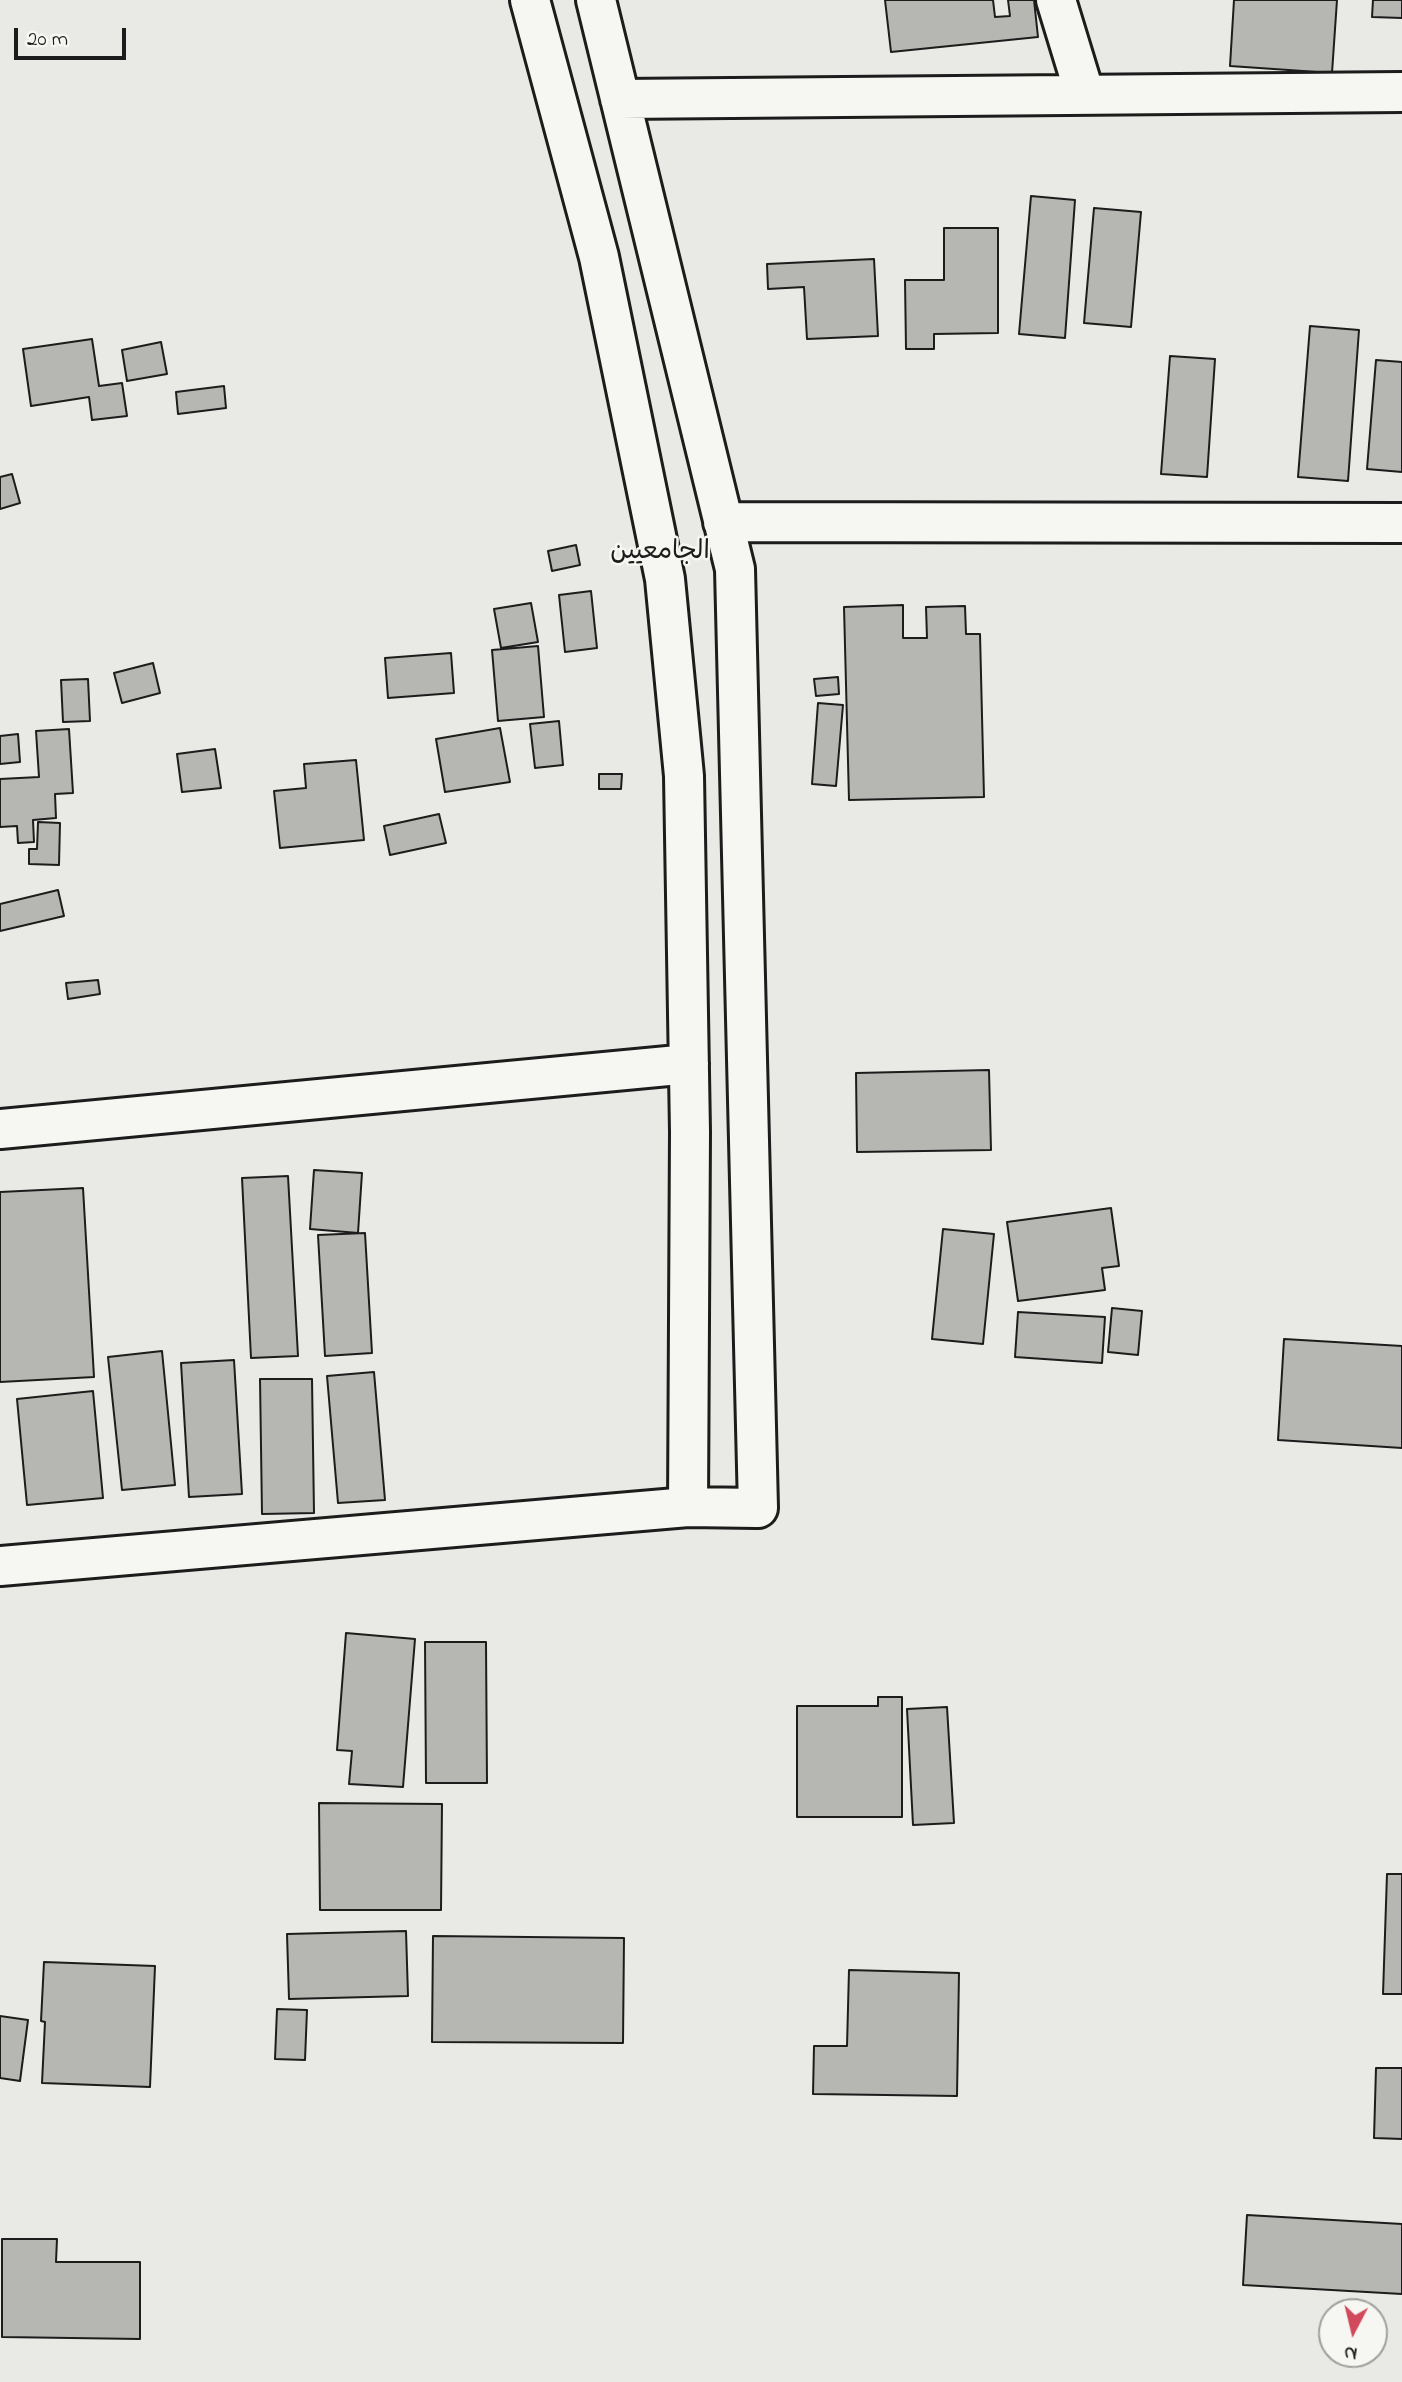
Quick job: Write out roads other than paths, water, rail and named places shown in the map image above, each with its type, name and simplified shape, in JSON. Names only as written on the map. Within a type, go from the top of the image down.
[{"type":"street","points":[[530,0],[598,257],[665,579],[684,776],[689,1064],[688,1507]]},
{"type":"street","points":[[0,1566],[688,1507],[758,1508],[735,569],[596,0]]},
{"type":"street","points":[[1056,0],[1085,95]]},
{"type":"street","points":[[620,99],[1402,93]]},
{"type":"street","points":[[723,522],[1402,523]]},
{"type":"street","points":[[0,1129],[689,1064]]},
{"type":"district","name":"الجامعيين","points":[[660,554]]}]
